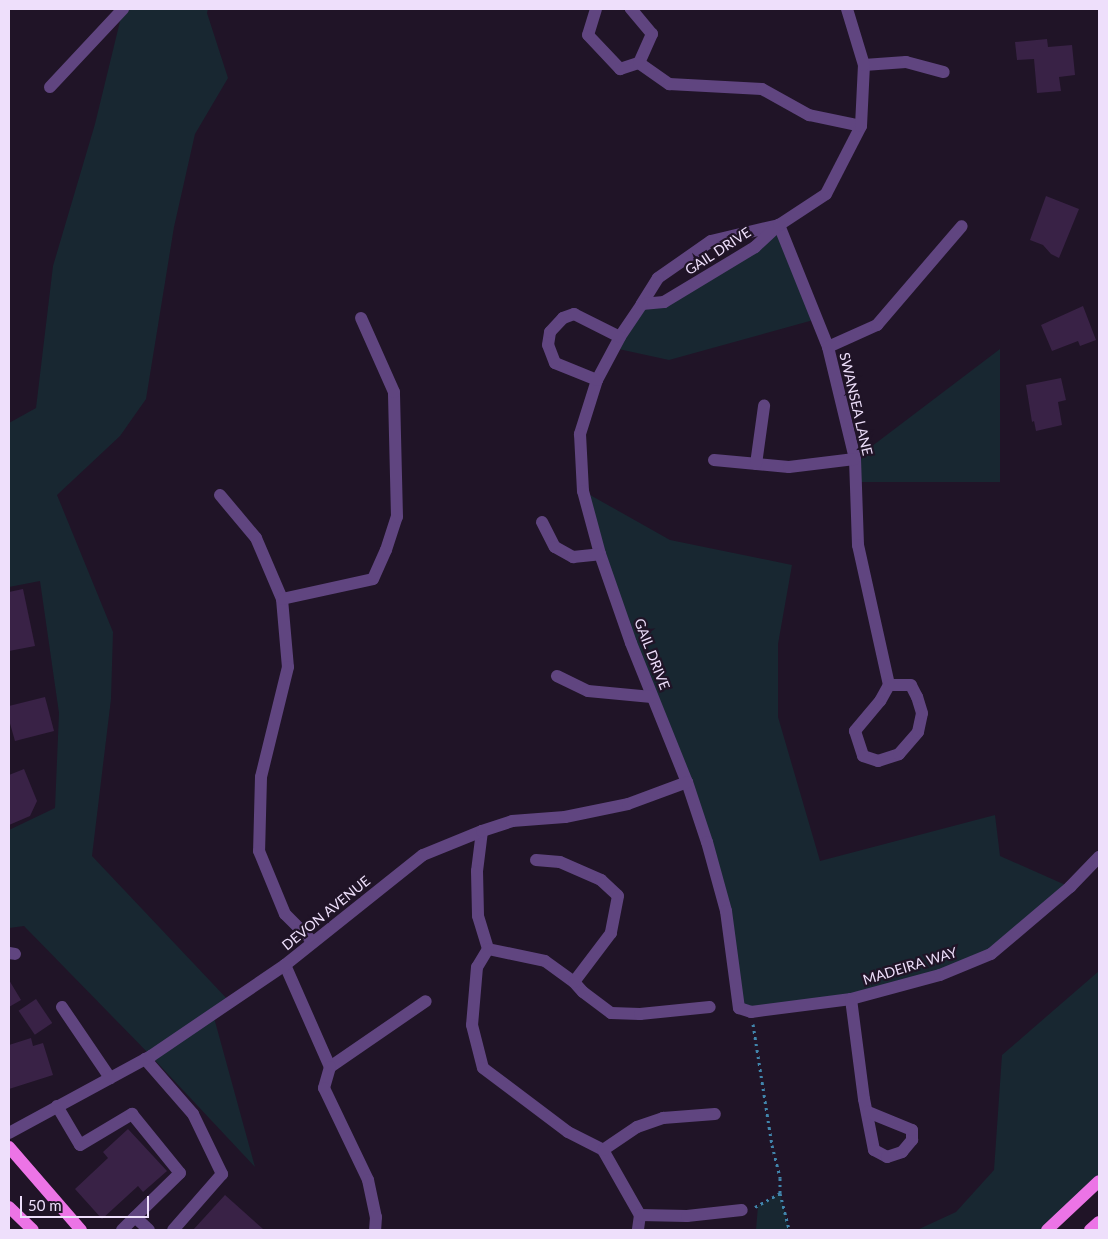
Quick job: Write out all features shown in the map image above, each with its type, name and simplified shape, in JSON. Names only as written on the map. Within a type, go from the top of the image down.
[{"type":"main road","points":[[9,1147],[81,1230]]},
{"type":"main road","points":[[1048,1230],[1099,1181]]},
{"type":"main road","points":[[10,1209],[33,1230]]},
{"type":"main road","points":[[1090,1230],[1099,1222]]},
{"type":"street","points":[[50,87],[123,9]]},
{"type":"street","points":[[596,9],[588,35],[620,69],[639,63],[652,34],[630,9]]},
{"type":"street","name":"GAIL DRIVE","points":[[642,304],[664,302],[755,247],[780,225],[826,194],[861,126],[864,65],[847,9]]},
{"type":"street","points":[[864,65],[906,62],[944,72]]},
{"type":"street","points":[[639,63],[669,84],[762,90],[809,115],[861,126]]},
{"type":"street","name":"GAIL DRIVE","points":[[751,1012],[739,1008],[726,911],[687,782],[652,697],[600,554],[583,491],[580,434],[597,380],[620,337],[658,278],[711,241],[780,225]]},
{"type":"street","name":"SWANSEA LANE","points":[[780,225],[828,347],[855,459],[858,545],[889,685]]},
{"type":"street","points":[[828,347],[876,326],[962,226]]},
{"type":"street","points":[[597,380],[554,363],[548,345],[550,332],[563,318],[574,314],[620,337]]},
{"type":"street","points":[[282,598],[373,578],[386,550],[397,517],[394,392],[361,318]]},
{"type":"street","points":[[756,464],[764,406]]},
{"type":"street","points":[[714,460],[789,467],[855,459]]},
{"type":"street","points":[[220,495],[256,538],[282,598],[288,667],[261,777],[259,851],[285,914],[312,941]]},
{"type":"street","points":[[542,522],[555,547],[574,557],[600,554]]},
{"type":"street","points":[[557,676],[588,691],[652,697]]},
{"type":"street","points":[[889,685],[911,685],[917,696],[922,713],[918,732],[899,754],[878,761],[863,756],[855,731],[880,700],[889,685]]},
{"type":"street","name":"DEVON AVENUE","points":[[9,1133],[145,1058],[285,965],[312,941],[423,855],[482,830],[512,821],[565,816],[628,804],[687,782]]},
{"type":"street","points":[[482,830],[477,871],[478,916],[488,949],[477,967],[472,1025],[483,1068],[568,1132],[603,1150],[640,1215],[638,1230]]},
{"type":"street","name":"MADEIRA WAY","points":[[751,1012],[851,999],[940,975],[991,954],[1070,887],[1099,858]]},
{"type":"street","points":[[536,860],[560,862],[602,880],[618,896],[611,932],[574,982]]},
{"type":"street","points":[[488,949],[545,961],[611,1013],[640,1014],[710,1007]]},
{"type":"street","points":[[285,965],[330,1067]]},
{"type":"street","points":[[851,999],[864,1099],[868,1112]]},
{"type":"street","points":[[375,1230],[376,1217],[368,1180],[324,1088],[330,1067],[426,1001]]},
{"type":"street","points":[[62,1008],[110,1078]]},
{"type":"street","points":[[145,1058],[194,1114],[222,1174],[173,1230]]},
{"type":"street","points":[[57,1106],[80,1145],[132,1114],[180,1173],[122,1230]]},
{"type":"street","points":[[603,1150],[637,1128],[663,1118],[714,1114]]},
{"type":"street","points":[[640,1215],[687,1216],[742,1210]]},
{"type":"street","points":[[135,1217],[149,1230]]},
{"type":"path","points":[[751,1012],[772,1145],[780,1178],[780,1193],[788,1230]]},
{"type":"path","points":[[742,1210],[758,1206],[780,1193]]},
{"type":"shaded area","points":[[123,9],[208,9],[207,13],[228,78],[195,134],[174,227],[146,399],[120,436],[57,495],[113,632],[111,699],[92,856],[230,1002],[213,1014],[255,1167],[151,1056],[24,926],[9,928],[9,830],[55,808],[59,713],[40,581],[9,587],[9,423],[36,408],[53,266],[95,124]]},
{"type":"shaded area","points":[[779,225],[817,319],[669,360],[614,348],[642,304],[664,302]]},
{"type":"shaded area","points":[[1000,349],[1000,482],[856,482],[855,459]]},
{"type":"shaded area","points":[[583,491],[670,540],[792,565],[778,644],[778,717],[820,861],[995,815],[1000,856],[1070,887],[991,954],[851,999],[739,1008],[726,911]]},
{"type":"shaded area","points":[[1099,971],[1099,1181],[1047,1230],[917,1230],[956,1212],[994,1170],[1002,1055]]},
{"type":"shaded area","points":[[780,1193],[789,1230],[756,1230],[758,1206]]},
{"type":"building","points":[[1047,39],[1048,47],[1072,45],[1075,75],[1059,77],[1061,91],[1037,93],[1034,59],[1017,60],[1015,42]]},
{"type":"building","points":[[1046,196],[1079,209],[1059,258],[1051,254],[1043,245],[1030,240]]},
{"type":"building","points":[[1083,306],[1096,340],[1080,346],[1078,341],[1052,351],[1041,325]]},
{"type":"building","points":[[1061,378],[1066,400],[1058,402],[1062,425],[1036,431],[1034,421],[1032,422],[1026,385]]},
{"type":"building","points":[[23,589],[35,646],[9,651],[9,592]]},
{"type":"building","points":[[45,697],[54,731],[15,741],[9,720],[9,706]]},
{"type":"building","points":[[24,769],[37,801],[30,816],[9,825],[9,775]]},
{"type":"building","points":[[9,980],[21,1000],[9,1007]]},
{"type":"building","points":[[36,999],[52,1023],[35,1035],[19,1011]]},
{"type":"building","points":[[31,1038],[33,1046],[43,1043],[53,1075],[9,1089],[9,1045]]},
{"type":"building","points":[[128,1129],[167,1171],[143,1192],[138,1186],[102,1219],[75,1189],[108,1158],[103,1152]]},
{"type":"building","points":[[225,1195],[263,1229],[193,1230]]}]
